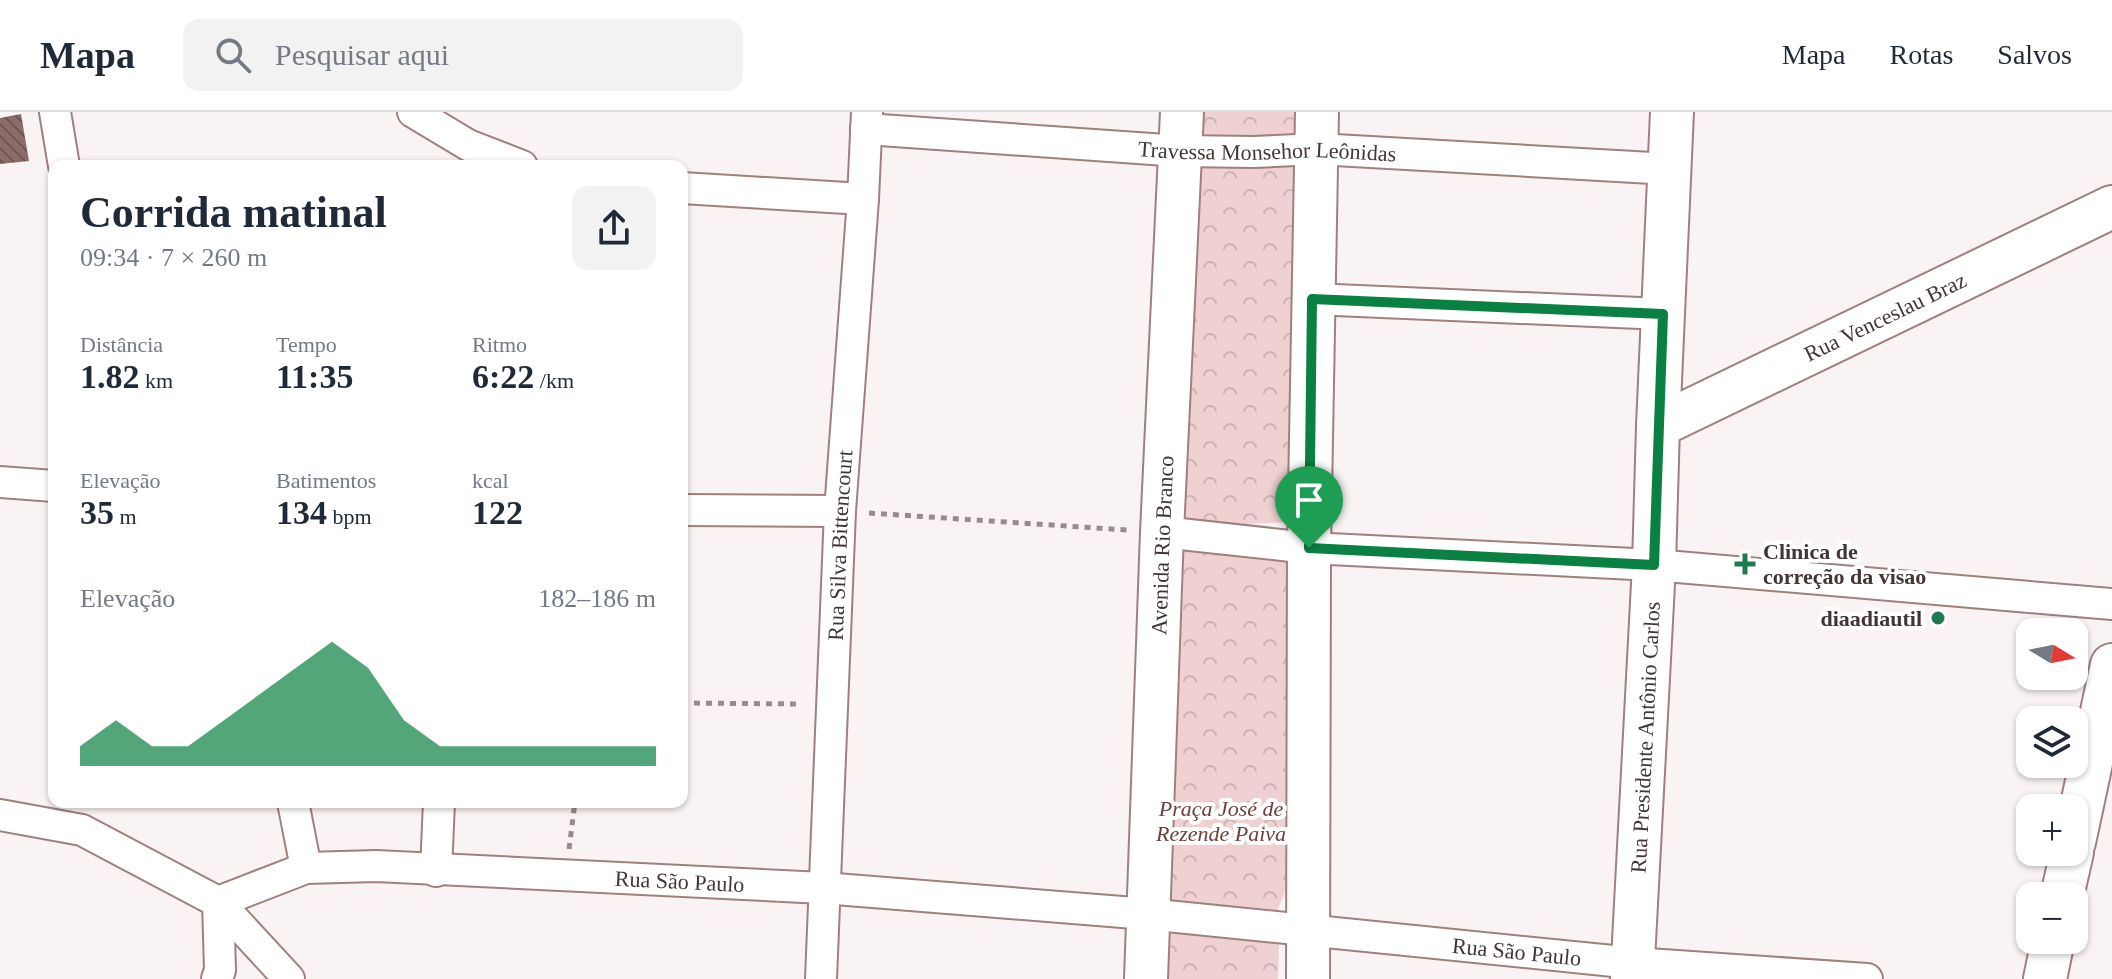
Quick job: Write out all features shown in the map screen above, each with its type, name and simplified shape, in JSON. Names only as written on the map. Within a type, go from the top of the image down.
[{"type":"main road","name":"Rua Presidente Antônio Carlos","points":[[1632,971],[1654,565],[1672,112]]},
{"type":"main road","name":"Avenida Rio Branco","points":[[1146,979],[1162,532],[1181,131]]},
{"type":"main road","points":[[1308,979],[1309,548],[1317,131]]},
{"type":"main road","name":"Rua Venceslau Braz","points":[[1658,426],[2112,207]]},
{"type":"main road","points":[[2084,794],[2112,665]]},
{"type":"main road","points":[[2045,979],[2050,954]]},
{"type":"street","points":[[55,112],[63,160]]},
{"type":"street","points":[[413,112],[468,155],[493,160]]},
{"type":"street","name":"Travessa Monsehor Leônidas","points":[[866,120],[1181,131],[1254,152],[1317,131],[1670,169]]},
{"type":"street","name":"Rua Silva Bittencourt","points":[[821,979],[840,511],[866,120]]},
{"type":"street","points":[[688,188],[863,199]]},
{"type":"street","points":[[1312,299],[1663,314]]},
{"type":"street","points":[[0,482],[48,486]]},
{"type":"street","points":[[688,510],[840,511]]},
{"type":"street","points":[[1162,532],[1309,548],[1654,565],[2112,604]]},
{"type":"street","points":[[294,808],[306,868]]},
{"type":"street","points":[[436,871],[439,808]]},
{"type":"street","points":[[0,815],[82,830],[218,902],[289,979]]},
{"type":"street","name":"Rua São Paulo","points":[[218,902],[306,868],[376,866],[823,888],[1147,914],[1632,971],[1867,979]]},
{"type":"street","points":[[217,979],[220,970],[218,902]]},
{"type":"path","points":[[840,511],[1162,532]]},
{"type":"path","points":[[688,703],[831,704]]},
{"type":"path","points":[[565,876],[574,808]]},
{"type":"green space","points":[[1191,112],[1299,112],[1293,522],[1244,524],[1169,519]]},
{"type":"green space","name":"Praça José de Rezende Paiva","points":[[1170,541],[1279,548],[1294,574],[1288,885],[1275,916],[1158,901]]},
{"type":"green space","points":[[1166,929],[1279,944],[1278,979],[1164,979]]},
{"type":"building","points":[[21,114],[29,161],[0,164],[0,118]]},
{"type":"place","name":"Clinica de correção da visao","points":[[1745,564]]},
{"type":"place","name":"diaadiautil","points":[[1938,618]]},
{"type":"route","points":[[1312,299],[1663,314],[1654,565],[1309,548],[1312,299]]}]
